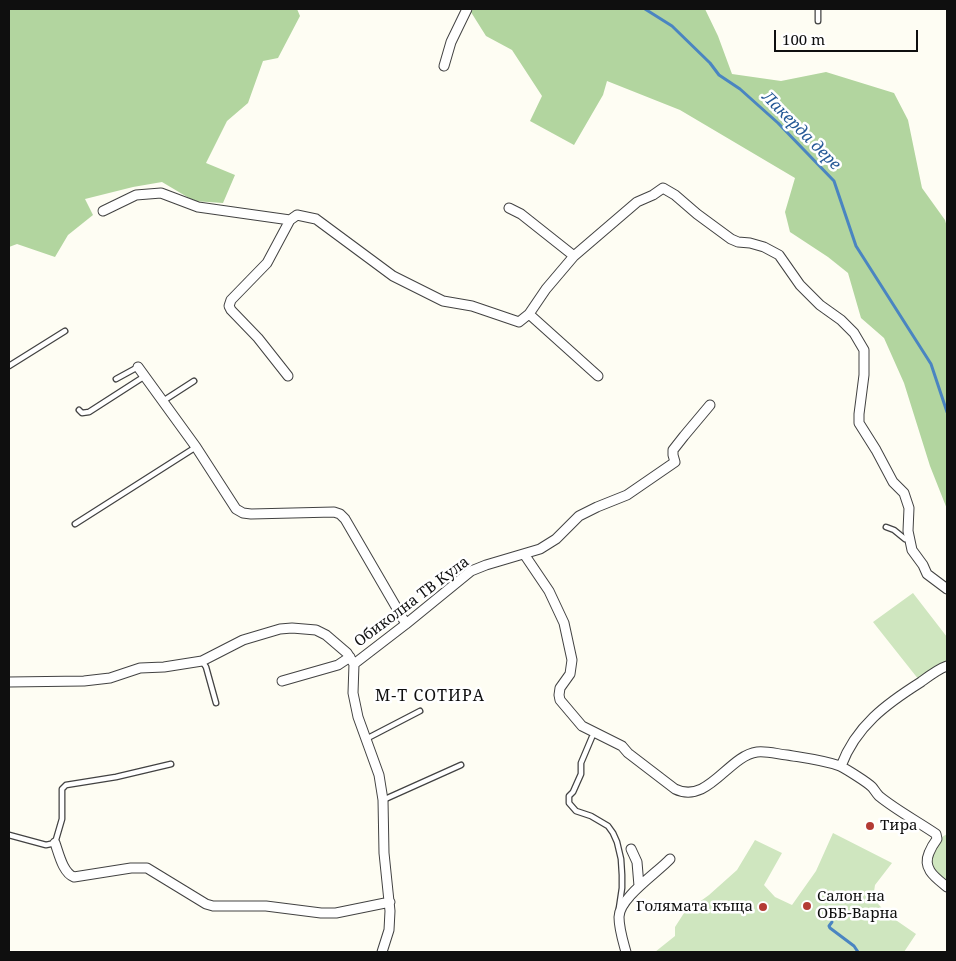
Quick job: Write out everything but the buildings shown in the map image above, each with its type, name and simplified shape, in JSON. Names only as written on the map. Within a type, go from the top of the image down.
[{"type":"street","points":[[444,66],[452,42],[468,9]]},
{"type":"street","points":[[288,376],[258,338],[229,306],[231,300],[267,263],[290,220],[297,215],[316,219],[393,276],[443,301],[472,306],[519,322],[529,314],[546,289],[574,256],[637,202],[663,188],[675,195],[731,239],[764,247],[779,255],[800,285],[820,305],[841,320],[854,333],[864,350],[864,374],[859,423],[893,482],[904,493],[909,508],[908,531],[912,550],[927,574],[947,589]]},
{"type":"street","points":[[103,211],[136,194],[162,192],[198,207],[290,220]]},
{"type":"street","points":[[509,208],[521,214],[574,256]]},
{"type":"street","points":[[529,314],[598,376]]},
{"type":"street","points":[[138,367],[196,447],[236,509],[251,514],[334,512],[340,514],[345,519],[406,624]]},
{"type":"street","name":"Обиколна ТВ Кула","points":[[9,682],[110,678],[140,668],[164,668],[202,661],[243,640],[280,629],[292,628],[316,630],[326,635],[339,645],[352,660],[406,624],[471,571],[540,549],[556,539],[579,516],[627,495],[675,462],[673,450],[710,405]]},
{"type":"street","points":[[524,554],[549,591],[564,623],[572,660],[570,674],[560,688],[559,695],[560,700],[582,726],[622,746],[628,753],[682,793],[700,790],[717,779],[744,756],[756,752],[802,757],[841,766],[872,787],[877,794],[901,812],[935,833],[937,839],[928,855],[927,864],[929,871],[947,886]]},
{"type":"street","points":[[282,681],[352,660],[353,693],[358,717],[379,775],[383,800],[384,853],[390,902],[389,930],[382,952]]},
{"type":"street","points":[[841,766],[852,742],[870,720],[895,698],[947,666]]},
{"type":"street","points":[[55,843],[66,871],[74,877],[131,868],[147,868],[206,904],[213,906],[266,906],[336,913],[390,902]]},
{"type":"street","points":[[631,849],[637,862],[639,886]]},
{"type":"street","points":[[626,952],[620,930],[619,915],[631,894],[670,859]]},
{"type":"lane","points":[[818,9],[818,21]]},
{"type":"lane","points":[[9,366],[65,331]]},
{"type":"lane","points":[[116,379],[138,367]]},
{"type":"lane","points":[[79,410],[82,413],[89,412],[145,376]]},
{"type":"lane","points":[[163,401],[194,382]]},
{"type":"lane","points":[[75,524],[196,447]]},
{"type":"lane","points":[[886,527],[905,538]]},
{"type":"lane","points":[[202,661],[206,667],[216,703]]},
{"type":"lane","points":[[366,739],[420,711]]},
{"type":"lane","points":[[595,734],[581,763],[581,774],[573,792],[569,796],[569,803],[576,811],[592,816],[608,826],[613,833],[621,859],[622,888],[619,915]]},
{"type":"lane","points":[[9,835],[46,845],[55,843],[62,819],[62,789],[66,785],[171,764]]},
{"type":"lane","points":[[383,800],[461,764]]},
{"type":"green space","points":[[9,9],[297,9],[300,16],[278,58],[263,61],[248,103],[227,121],[206,163],[235,175],[223,203],[194,201],[162,182],[85,199],[93,215],[68,235],[55,257],[17,244],[9,247]]},
{"type":"green space","points":[[469,9],[705,9],[718,36],[732,74],[781,81],[826,72],[894,93],[908,120],[922,188],[945,220],[947,227],[947,509],[930,466],[904,383],[884,338],[861,318],[848,273],[828,257],[790,232],[785,212],[795,178],[680,110],[607,81],[603,95],[574,145],[530,121],[542,96],[512,50],[486,36]]},
{"type":"green space","points":[[913,593],[947,637],[947,661],[919,680],[873,622]]},
{"type":"green space","points":[[833,833],[892,863],[875,885],[873,898],[887,914],[916,934],[904,952],[655,952],[675,936],[675,927],[684,913],[709,895],[737,870],[755,840],[782,853],[764,885],[775,897],[792,905],[816,871]]},
{"type":"green space","points":[[947,834],[947,887],[935,876],[928,855],[937,840]]},
{"type":"waterway","name":"Лакерда дере","points":[[645,9],[672,26],[710,63],[719,75],[740,89],[778,123],[834,181],[856,246],[931,364],[947,412]]},
{"type":"waterway","points":[[832,922],[829,926],[830,928],[854,946],[858,952]]},
{"type":"place","name":"Тира","points":[[870,826]]},
{"type":"place","name":"Салон на ОББ-Варна","points":[[807,906]]},
{"type":"place","name":"Голямата къща","points":[[763,907]]},
{"type":"district","name":"М-Т СОТИРА","points":[[430,696]]}]
